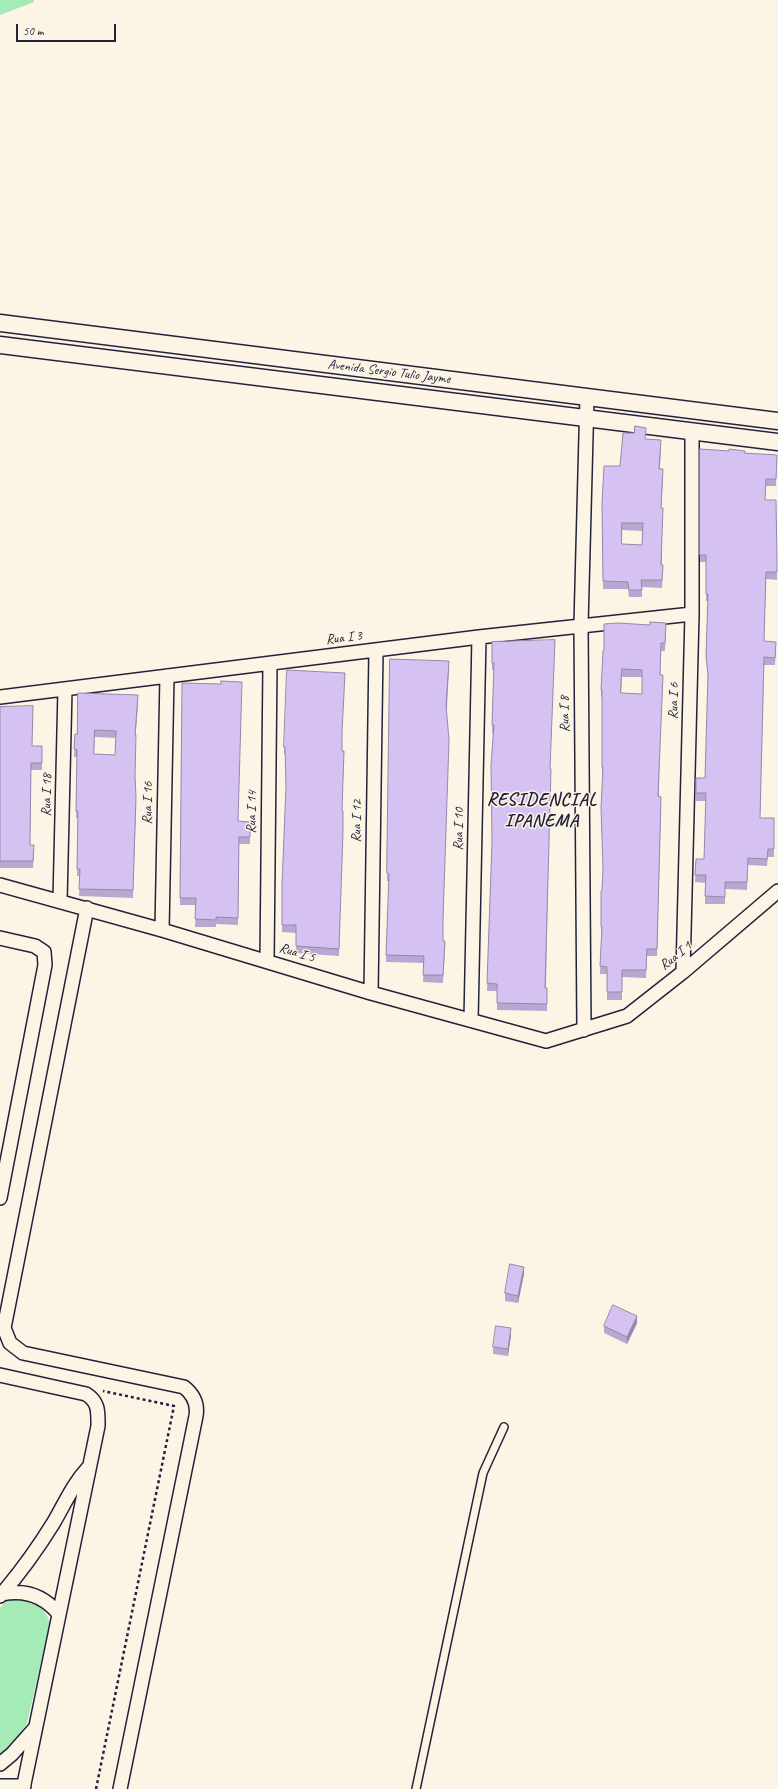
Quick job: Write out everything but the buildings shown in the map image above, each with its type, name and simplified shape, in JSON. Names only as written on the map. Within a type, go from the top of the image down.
[{"type":"street","name":"Avenida Sergio Tulio Jayme","points":[[0,323],[778,421]]},
{"type":"street","name":"Avenida Sergio Tulio Jayme","points":[[0,344],[585,419],[778,442]]},
{"type":"street","name":"Rua I 8","points":[[584,1030],[581,625],[585,419],[587,397]]},
{"type":"street","name":"Rua I 6","points":[[683,972],[692,614],[692,431]]},
{"type":"street","name":"Rua I 3","points":[[0,697],[479,637],[692,614]]},
{"type":"street","name":"Rua I 10","points":[[471,1020],[479,637]]},
{"type":"street","name":"Rua I 12","points":[[371,993],[376,650]]},
{"type":"street","name":"Rua I 14","points":[[267,961],[270,664]]},
{"type":"street","name":"Rua I 16","points":[[162,930],[167,676]]},
{"type":"street","name":"Rua I 18","points":[[60,901],[65,689]]},
{"type":"street","name":"Rua I 5","points":[[0,885],[87,908],[371,993],[546,1041],[584,1030]]},
{"type":"street","name":"Rua I 1","points":[[584,1030],[627,1016],[683,972],[778,891]]},
{"type":"street","points":[[87,908],[4,1328],[10,1343],[23,1353],[184,1387],[189,1391],[196,1402],[197,1409],[195,1423],[120,1789]]},
{"type":"street","points":[[0,938],[35,946],[44,952],[45,966],[0,1198]]},
{"type":"street","points":[[0,1375],[86,1394],[93,1398],[97,1404],[98,1411],[98,1426],[88,1468],[24,1787],[0,1786]]},
{"type":"street","points":[[1,1595],[15,1578],[53,1523],[76,1482],[88,1468]]},
{"type":"street","points":[[1,1595],[20,1592],[38,1596],[59,1614]]},
{"type":"street","points":[[0,1764],[12,1754],[35,1728]]},
{"type":"lane","points":[[416,1789],[483,1473],[504,1426]]},
{"type":"path","points":[[86,1394],[93,1389],[174,1406],[96,1789]]},
{"type":"green space","points":[[0,0],[34,0],[34,2],[0,15]]},
{"type":"green space","points":[[13,1599],[26,1600],[36,1604],[44,1611],[50,1623],[27,1723],[14,1742],[0,1755],[0,1608],[6,1601]]},
{"type":"district","name":"RESIDENCIAL IPANEMA","points":[[542,810]]}]
